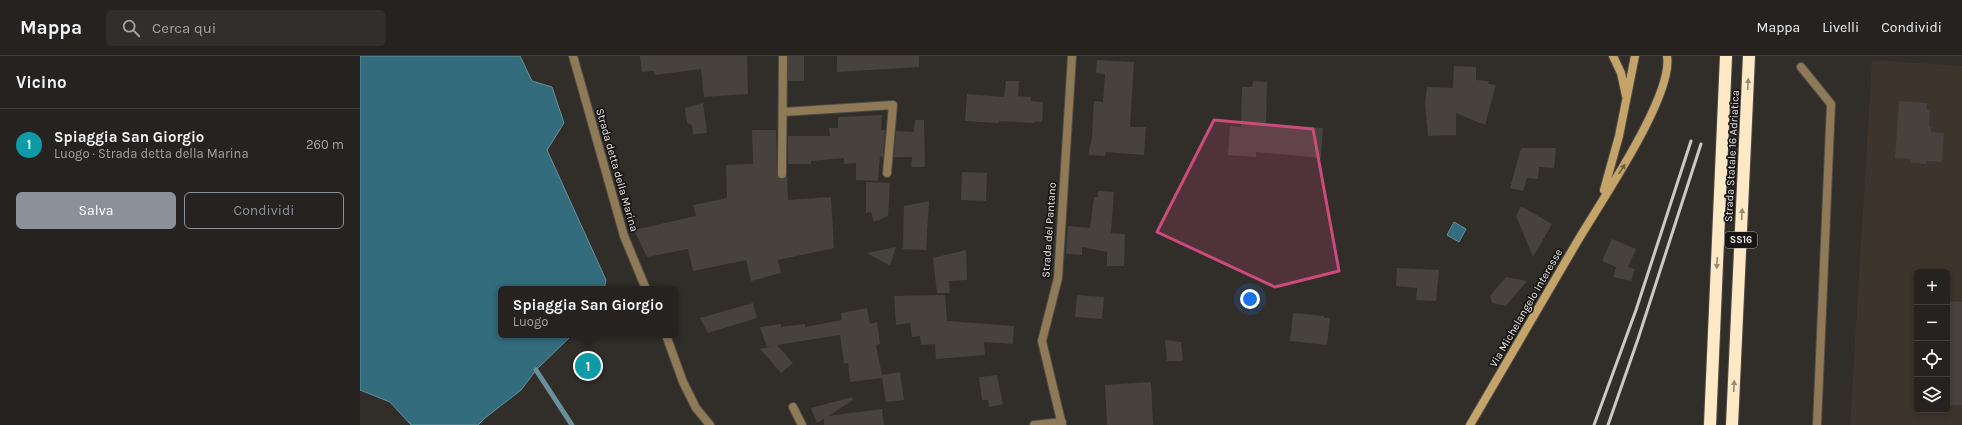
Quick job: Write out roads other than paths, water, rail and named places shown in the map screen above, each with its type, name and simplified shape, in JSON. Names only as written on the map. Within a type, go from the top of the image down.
[{"type":"highway","name":"Strada Statale 16 Adriatica","points":[[1710,425],[1726,56]]},
{"type":"highway","name":"Strada Statale 16 Adriatica","points":[[1732,425],[1749,56]]},
{"type":"street","name":"Strada detta della Marina","points":[[573,56],[624,236],[645,286]]},
{"type":"street","points":[[782,174],[783,56]]},
{"type":"street","name":"Strada del Pantano","points":[[1062,423],[1042,341],[1058,278],[1072,56]]},
{"type":"street","points":[[1613,56],[1621,73],[1627,100]]},
{"type":"street","name":"Via Michelangelo Interesse","points":[[1600,201],[1612,166],[1635,56]]},
{"type":"street","name":"Via Michelangelo Interesse","points":[[1470,425],[1600,201],[1632,152],[1652,112],[1665,80],[1667,56]]},
{"type":"street","points":[[1801,67],[1831,104],[1817,425]]},
{"type":"street","points":[[782,112],[893,105],[887,173]]},
{"type":"street","points":[[667,338],[683,382],[696,408],[710,425]]},
{"type":"street","points":[[793,407],[802,425]]},
{"type":"street","points":[[1034,425],[1062,423]]},
{"type":"water","points":[[360,56],[520,56],[532,81],[552,87],[564,123],[547,150],[606,280],[605,286],[498,286],[498,338],[569,338],[536,370],[521,390],[478,425],[411,425],[390,402],[360,390]]},
{"type":"water","points":[[1454,222],[1466,229],[1459,242],[1447,235]]},
{"type":"waterway","points":[[536,370],[572,425]]},
{"type":"railway","points":[[1594,425],[1636,310],[1691,141]]},
{"type":"railway","points":[[1608,425],[1638,339],[1701,144]]},
{"type":"place","name":"Spiaggia San Giorgio","points":[[588,366]]}]
